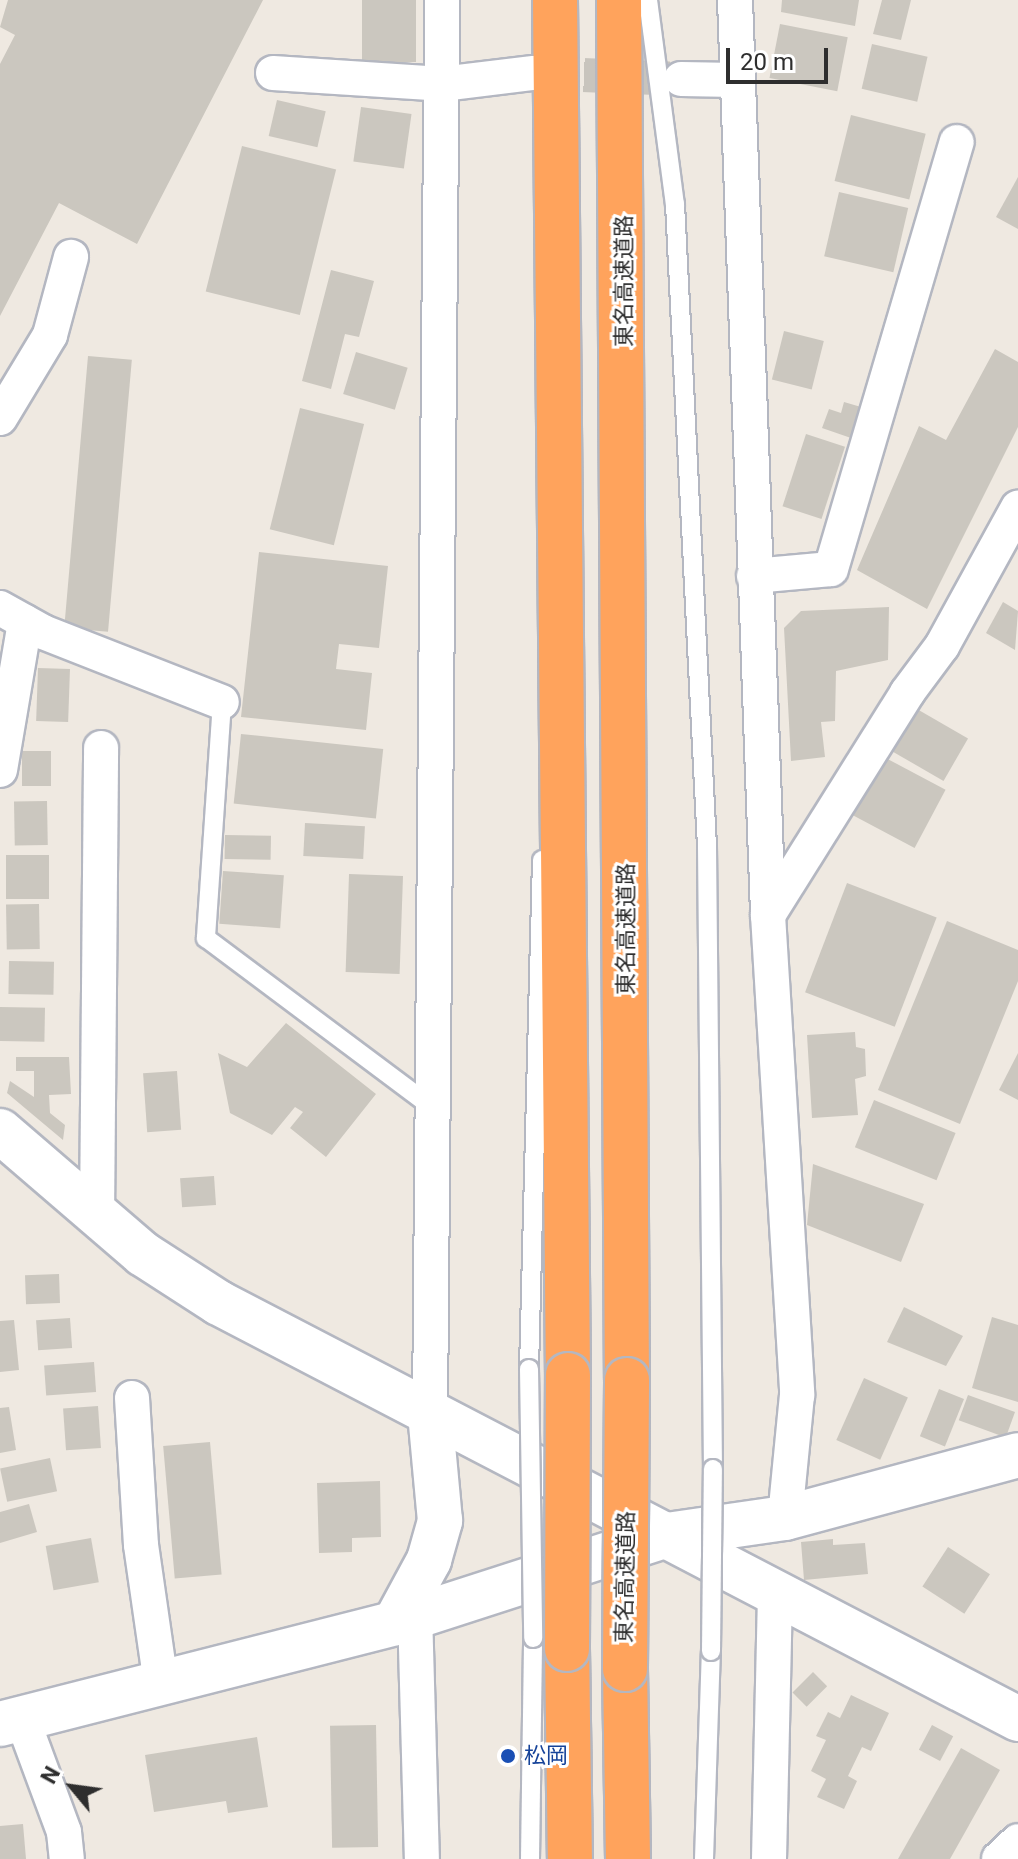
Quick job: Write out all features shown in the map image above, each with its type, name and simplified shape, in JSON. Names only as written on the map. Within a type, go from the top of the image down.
[{"type":"highway","points":[[555,0],[560,445],[548,1372],[550,1644],[570,1859]]},
{"type":"highway","name":"東名高速道路","points":[[619,0],[628,1859]]},
{"type":"street","points":[[422,1859],[405,1617],[429,1560],[440,1521],[430,1414],[442,0]]},
{"type":"street","points":[[735,0],[768,915],[797,1395],[785,1518]]},
{"type":"street","points":[[273,73],[442,84],[533,73]]},
{"type":"street","points":[[681,79],[736,80]]},
{"type":"street","points":[[754,576],[831,569],[957,142]]},
{"type":"street","points":[[0,418],[50,335],[71,257]]},
{"type":"street","points":[[768,915],[907,693],[942,646],[1018,508]]},
{"type":"street","points":[[0,770],[13,615],[222,702]]},
{"type":"street","points":[[97,1218],[101,748]]},
{"type":"street","points":[[0,1131],[97,1218],[219,1303],[667,1535],[775,1597],[1018,1719]]},
{"type":"street","points":[[132,1398],[141,1545],[161,1684]]},
{"type":"street","points":[[67,1859],[64,1832],[7,1719],[161,1684],[405,1617],[667,1535],[785,1518],[1018,1455]]},
{"type":"street","points":[[769,1859],[775,1597]]},
{"type":"street","points":[[999,1859],[1018,1841]]},
{"type":"lane","points":[[648,0],[675,204],[707,846],[713,1469],[704,1859]]},
{"type":"lane","points":[[548,1372],[542,838],[560,445]]},
{"type":"lane","points":[[222,702],[206,938],[433,1108]]},
{"type":"lane","points":[[530,1859],[550,1644]]},
{"type":"building","points":[[8,0],[263,0],[137,244],[59,203],[0,316],[0,64],[15,35],[0,27]]},
{"type":"building","points":[[362,0],[416,0],[416,62],[362,62]]},
{"type":"building","points":[[782,0],[859,0],[855,26],[781,12]]},
{"type":"building","points":[[882,0],[911,0],[901,40],[873,34]]},
{"type":"building","points":[[780,24],[848,37],[837,91],[770,78]]},
{"type":"building","points":[[872,44],[928,57],[917,102],[862,89]]},
{"type":"building","points":[[277,100],[326,111],[317,147],[269,136]]},
{"type":"building","points":[[361,107],[412,114],[404,169],[353,161]]},
{"type":"building","points":[[851,115],[926,134],[909,200],[835,181]]},
{"type":"building","points":[[242,146],[336,169],[300,315],[206,292]]},
{"type":"building","points":[[1018,177],[1018,229],[996,217]]},
{"type":"building","points":[[839,192],[908,208],[893,272],[824,256]]},
{"type":"building","points":[[331,270],[374,281],[359,337],[345,334],[331,389],[302,381]]},
{"type":"building","points":[[784,331],[824,341],[812,389],[772,380]]},
{"type":"building","points":[[995,349],[1018,362],[1018,427],[927,609],[857,570],[919,426],[946,440]]},
{"type":"building","points":[[356,352],[408,368],[395,410],[343,394]]},
{"type":"building","points":[[88,356],[132,360],[108,632],[64,628]]},
{"type":"building","points":[[844,402],[861,407],[851,438],[822,428],[829,409],[841,413]]},
{"type":"building","points":[[300,408],[364,424],[334,545],[270,529]]},
{"type":"building","points":[[806,434],[845,447],[822,519],[783,506]]},
{"type":"building","points":[[259,552],[388,566],[379,648],[339,644],[336,669],[372,673],[366,730],[241,717]]},
{"type":"building","points":[[1003,602],[1018,611],[1015,650],[986,633]]},
{"type":"building","points":[[889,607],[888,660],[836,671],[835,721],[821,722],[825,757],[791,761],[784,628],[801,611]]},
{"type":"building","points":[[38,668],[70,669],[68,722],[36,721]]},
{"type":"building","points":[[910,705],[968,738],[944,781],[886,747]]},
{"type":"building","points":[[241,734],[383,749],[376,819],[234,804]]},
{"type":"building","points":[[22,751],[51,751],[51,786],[22,786]]},
{"type":"building","points":[[882,756],[946,790],[915,848],[851,814]]},
{"type":"building","points":[[47,801],[48,845],[15,846],[14,802]]},
{"type":"building","points":[[305,823],[365,826],[363,859],[303,856]]},
{"type":"building","points":[[225,835],[271,836],[271,860],[225,859]]},
{"type":"building","points":[[6,855],[49,855],[49,899],[6,899]]},
{"type":"building","points":[[223,871],[284,875],[280,928],[219,924]]},
{"type":"building","points":[[349,874],[403,876],[400,974],[346,972]]},
{"type":"building","points":[[847,883],[937,917],[895,1027],[805,992]]},
{"type":"building","points":[[39,904],[40,949],[7,950],[6,905]]},
{"type":"building","points":[[947,921],[1018,950],[1018,981],[960,1124],[878,1090]]},
{"type":"building","points":[[9,961],[54,962],[53,995],[8,994]]},
{"type":"building","points":[[0,1007],[45,1008],[44,1042],[0,1041]]},
{"type":"building","points":[[286,1023],[376,1094],[326,1157],[290,1128],[303,1112],[295,1107],[272,1135],[230,1113],[218,1053],[247,1067]]},
{"type":"building","points":[[855,1032],[856,1047],[865,1049],[866,1076],[855,1079],[858,1115],[812,1118],[807,1035]]},
{"type":"building","points":[[1018,1053],[1018,1100],[999,1090]]},
{"type":"building","points":[[16,1057],[69,1057],[71,1094],[49,1095],[50,1113],[65,1125],[63,1140],[7,1093],[10,1081],[34,1097],[34,1071],[16,1071]]},
{"type":"building","points":[[177,1071],[181,1130],[147,1132],[143,1073]]},
{"type":"building","points":[[874,1100],[956,1133],[936,1180],[855,1147]]},
{"type":"building","points":[[813,1164],[924,1204],[901,1262],[807,1225]]},
{"type":"building","points":[[214,1176],[216,1205],[182,1207],[180,1178]]},
{"type":"building","points":[[59,1274],[60,1303],[26,1304],[25,1275]]},
{"type":"building","points":[[904,1307],[963,1336],[946,1366],[887,1342]]},
{"type":"building","points":[[992,1317],[1018,1325],[1018,1402],[972,1388]]},
{"type":"building","points":[[70,1318],[72,1348],[38,1350],[36,1320]]},
{"type":"building","points":[[14,1320],[19,1370],[0,1372],[0,1321]]},
{"type":"building","points":[[94,1362],[96,1392],[46,1395],[44,1365]]},
{"type":"building","points":[[864,1378],[908,1398],[880,1460],[836,1440]]},
{"type":"building","points":[[939,1389],[964,1399],[945,1446],[920,1436]]},
{"type":"building","points":[[968,1395],[1015,1412],[1006,1437],[959,1420]]},
{"type":"building","points":[[98,1406],[101,1448],[66,1450],[63,1408]]},
{"type":"building","points":[[9,1407],[16,1450],[0,1453],[0,1408]]},
{"type":"building","points":[[210,1442],[222,1574],[175,1579],[163,1446]]},
{"type":"building","points":[[50,1458],[57,1491],[7,1502],[0,1469]]},
{"type":"building","points":[[380,1481],[381,1537],[352,1538],[352,1552],[319,1553],[317,1483]]},
{"type":"building","points":[[29,1504],[37,1532],[0,1543],[0,1512]]},
{"type":"building","points":[[91,1538],[99,1582],[54,1590],[46,1546]]},
{"type":"building","points":[[833,1539],[833,1545],[865,1543],[868,1574],[804,1580],[801,1542]]},
{"type":"building","points":[[948,1547],[990,1574],[964,1614],[922,1586]]},
{"type":"building","points":[[813,1672],[827,1686],[807,1707],[792,1693]]},
{"type":"building","points":[[851,1695],[889,1713],[871,1751],[862,1747],[848,1776],[857,1781],[844,1809],[817,1797],[826,1779],[811,1771],[826,1740],[816,1736],[828,1712],[840,1718]]},
{"type":"building","points":[[376,1725],[378,1847],[332,1848],[330,1726]]},
{"type":"building","points":[[932,1725],[953,1736],[940,1761],[919,1750]]},
{"type":"building","points":[[257,1737],[268,1807],[228,1813],[226,1801],[154,1812],[145,1755]]},
{"type":"building","points":[[961,1748],[1000,1770],[950,1859],[898,1859]]},
{"type":"building","points":[[23,1824],[26,1859],[0,1859],[0,1826]]},
{"type":"tunnel","points":[[533,73],[681,79]]},
{"type":"place","name":"松岡","points":[[508,1756]]}]
